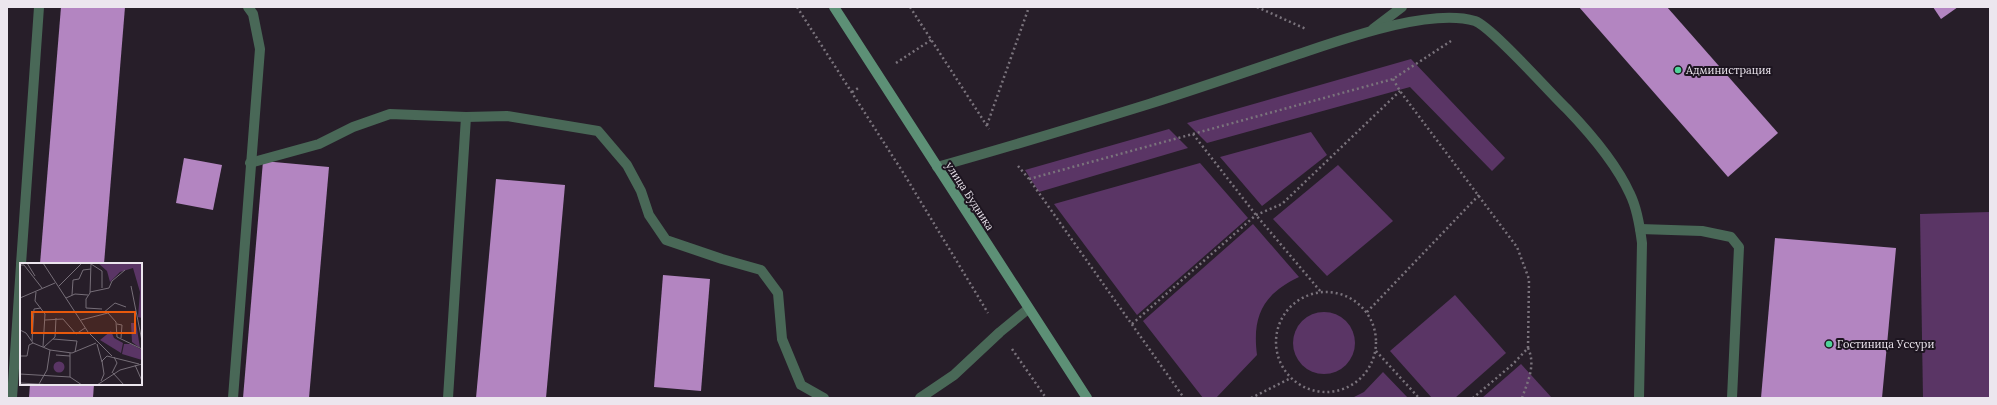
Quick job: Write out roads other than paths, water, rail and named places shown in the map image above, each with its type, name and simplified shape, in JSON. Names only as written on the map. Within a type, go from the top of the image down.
[{"type":"main road","name":"улица Будника","points":[[834,7],[1087,398]]},
{"type":"lane","points":[[21,263],[38,7]]},
{"type":"lane","points":[[233,398],[250,162],[260,49],[253,14],[248,7]]},
{"type":"lane","points":[[1370,31],[1402,7]]},
{"type":"lane","points":[[937,167],[1150,103],[1370,31],[1410,22],[1449,18],[1463,18],[1478,22],[1507,48],[1572,114],[1609,158],[1630,194],[1640,229],[1639,398]]},
{"type":"lane","points":[[250,162],[319,144],[353,128],[390,114],[466,117],[507,116],[598,131],[627,165],[641,191],[649,215],[666,240],[722,259],[761,270],[778,293],[782,339],[801,386],[824,398]]},
{"type":"lane","points":[[448,398],[466,117]]},
{"type":"lane","points":[[1640,229],[1702,231],[1731,237],[1739,247],[1732,398]]},
{"type":"lane","points":[[12,398],[20,280]]},
{"type":"lane","points":[[920,398],[954,375],[1000,332],[1028,309]]},
{"type":"place","name":"Администрация","points":[[1678,70]]},
{"type":"place","name":"Гостиница Уссури","points":[[1829,344]]}]
